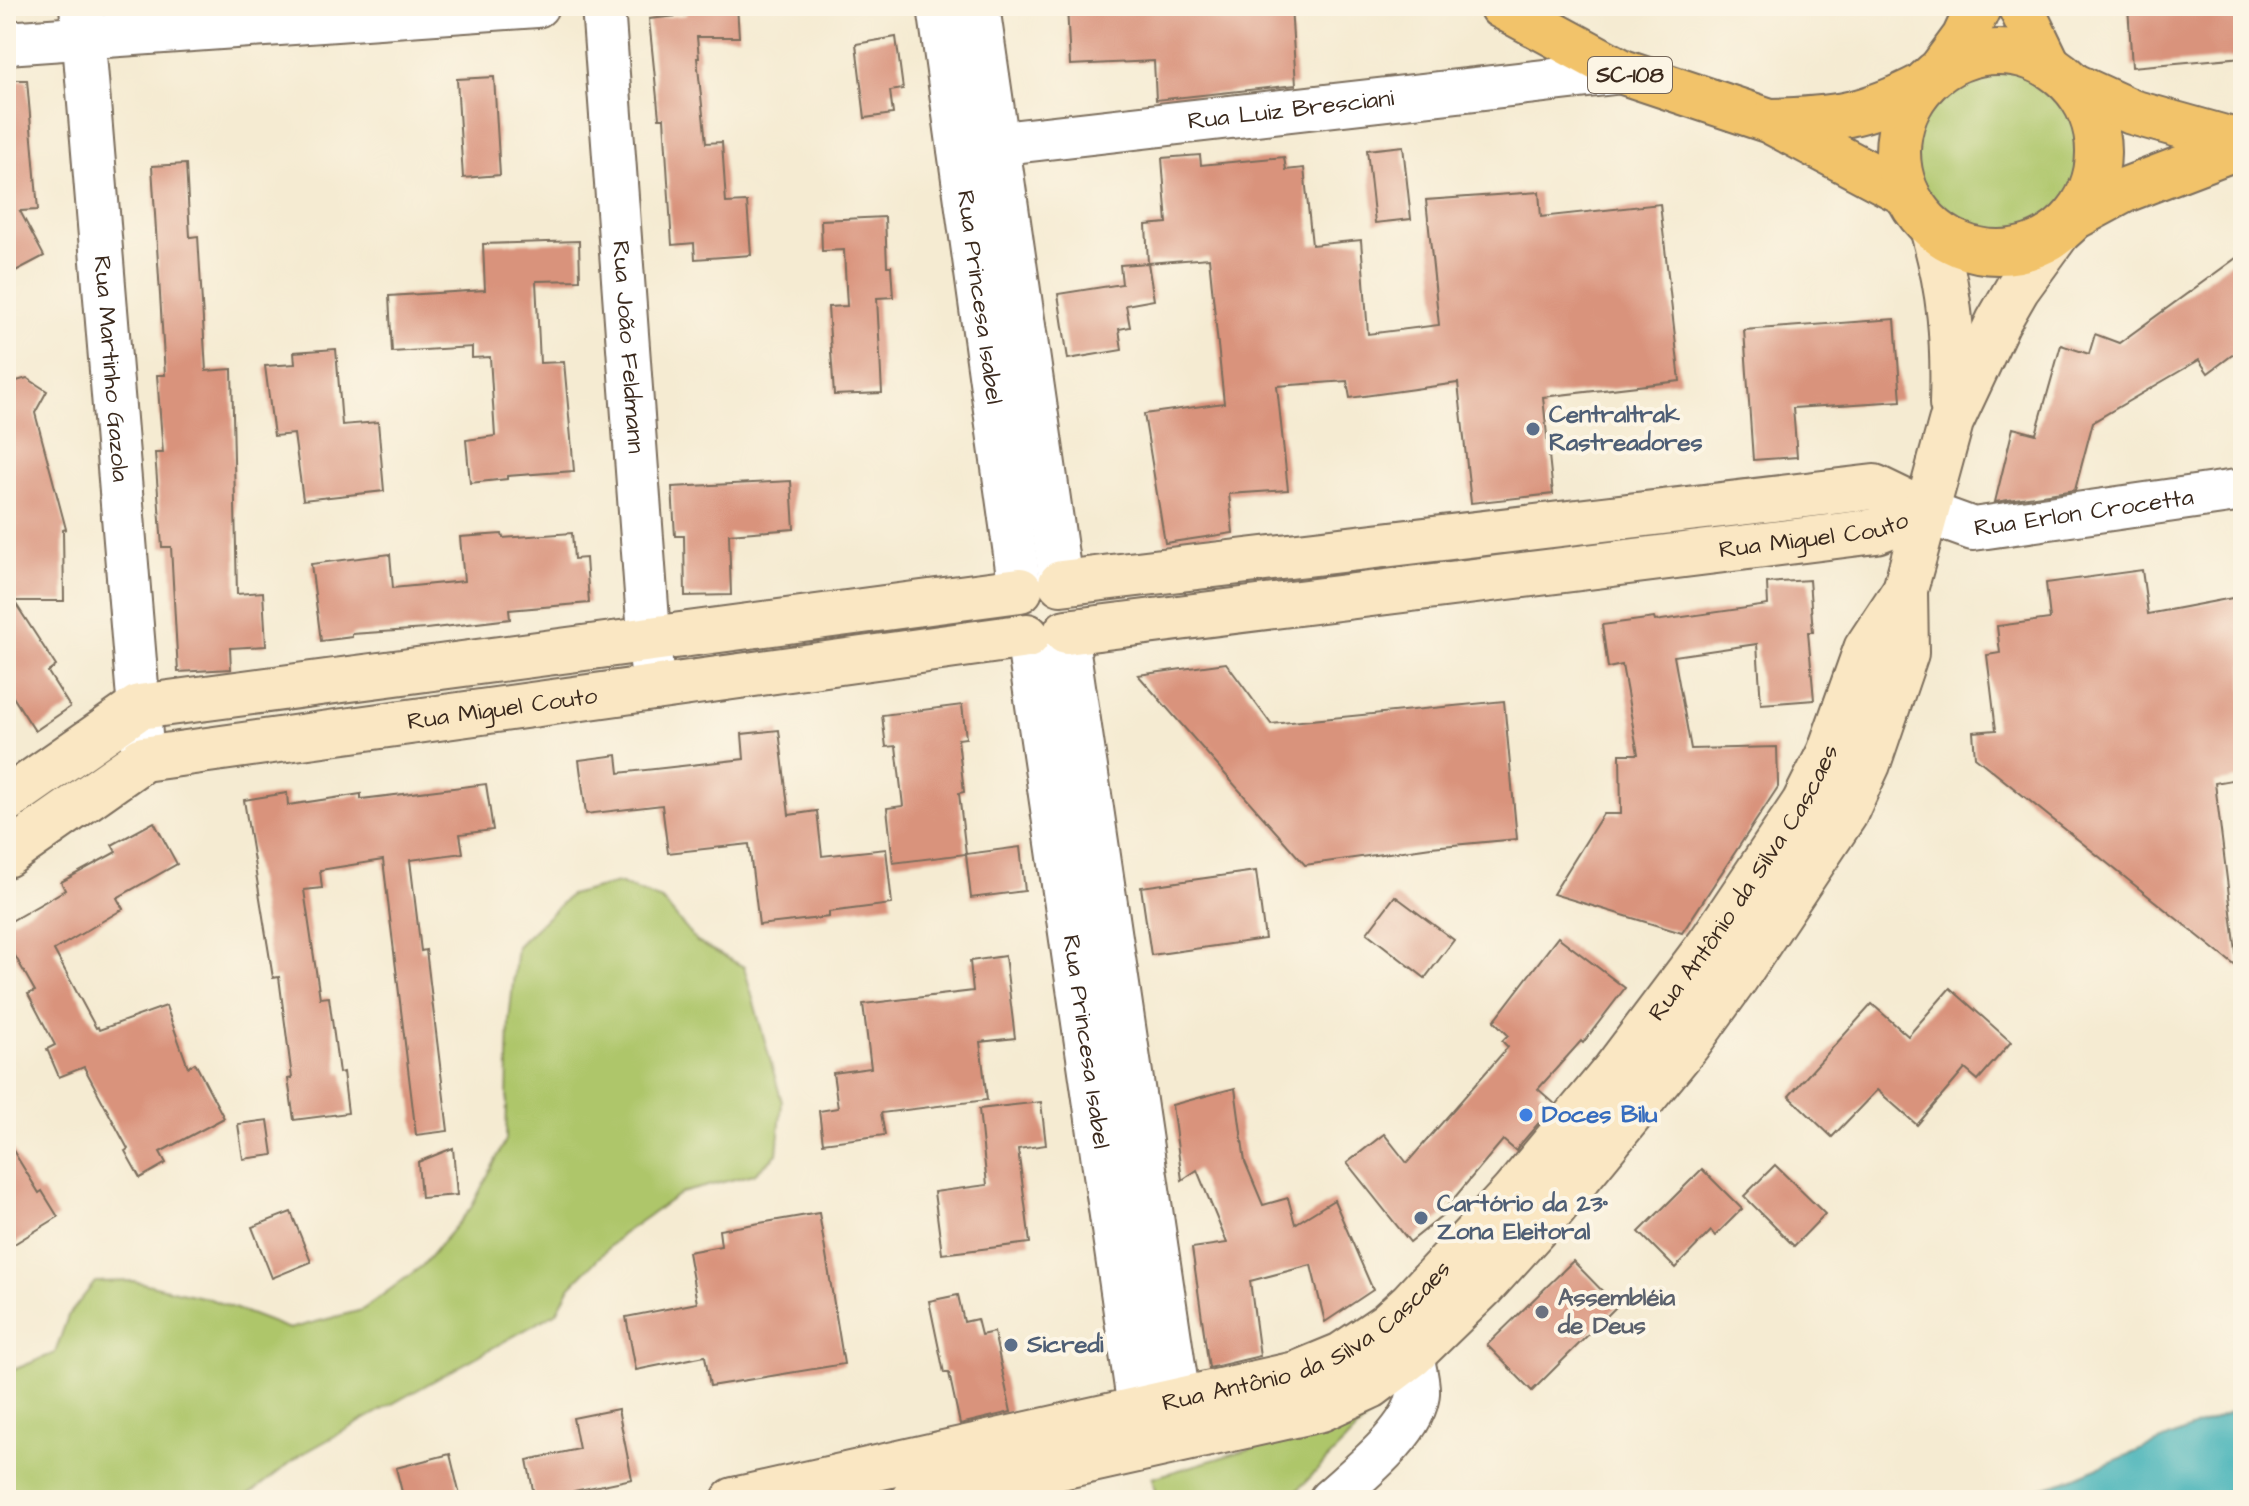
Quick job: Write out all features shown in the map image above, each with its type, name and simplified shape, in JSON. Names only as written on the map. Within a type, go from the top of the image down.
[{"type":"main road","name":"SC-108","points":[[1501,6],[1623,72],[1770,121],[1920,211]]},
{"type":"main road","points":[[1979,6],[1964,38],[1906,110],[1898,138],[1898,167],[1920,211],[1961,246],[1993,253],[2027,249],[2125,190],[2243,144]]},
{"type":"main road","points":[[2020,6],[2062,75],[2093,117],[2099,151],[2093,186],[2067,225]]},
{"type":"main road","points":[[1932,77],[1967,56],[1995,51],[2022,53],[2132,112],[2243,144]]},
{"type":"main road","name":"SC-108","points":[[1770,121],[1856,114],[1886,105],[1932,77]]},
{"type":"street","points":[[6,43],[82,22],[537,6]]},
{"type":"street","name":"Rua João Feldmann","points":[[603,6],[653,689]]},
{"type":"street","name":"Rua Princesa Isabel","points":[[939,6],[978,146],[1040,586]]},
{"type":"street","name":"Rua Princesa Isabel","points":[[978,6],[978,146]]},
{"type":"street","name":"Rua Martinho Gazola","points":[[82,22],[141,733]]},
{"type":"street","name":"Rua Luiz Bresciani","points":[[978,146],[1623,72]]},
{"type":"street","name":"Rua Antônio da Silva Cascaes","points":[[1920,211],[1943,266],[1951,308],[1951,422]]},
{"type":"street","name":"Rua Antônio da Silva Cascaes","points":[[734,1500],[1162,1424],[1321,1409],[1371,1386],[1400,1340],[1514,1252],[1631,1083],[1735,979],[1788,865],[1845,814],[1868,764],[1906,653],[1905,590],[1951,422],[2017,289],[2067,225]]},
{"type":"street","name":"Rua Miguel Couto","points":[[6,800],[141,733],[324,682],[1040,586],[1874,487],[1926,512]]},
{"type":"street","name":"Rua Erlon Crocetta","points":[[1926,512],[1973,529],[2243,490]]},
{"type":"street","name":"Rua Miguel Couto","points":[[6,855],[141,733],[327,733],[1047,634],[1876,531],[1926,512]]},
{"type":"street","points":[[1420,541],[1422,588]]},
{"type":"street","points":[[1232,563],[1238,611]]},
{"type":"street","points":[[1040,586],[1073,597],[1075,606],[1075,615],[1047,634],[1014,620],[1015,599],[1040,586]]},
{"type":"street","name":"Rua Princesa Isabel","points":[[1047,634],[1162,1424]]},
{"type":"street","points":[[324,682],[327,733]]},
{"type":"street","points":[[1330,1500],[1409,1421],[1418,1395],[1400,1340]]},
{"type":"street","name":"Rua Antônio da Silva Cascaes","points":[[913,1500],[1162,1424]]},
{"type":"green space","points":[[2000,70],[2032,76],[2060,94],[2078,122],[2084,154],[2078,186],[2060,214],[2032,232],[2000,238],[1968,232],[1940,214],[1922,186],[1916,154],[1922,122],[1940,94],[1968,76]]},
{"type":"green space","points":[[618,883],[662,900],[697,942],[744,967],[782,1102],[777,1154],[754,1174],[681,1193],[621,1235],[569,1288],[557,1312],[299,1456],[242,1500],[6,1500],[6,1373],[55,1353],[68,1316],[95,1282],[134,1281],[210,1299],[289,1329],[362,1310],[422,1266],[471,1208],[506,1140],[509,1021],[517,946],[570,895]]},
{"type":"green space","points":[[1374,1412],[1288,1500],[1157,1500],[1152,1478]]},
{"type":"water","points":[[2243,1407],[2243,1500],[1999,1500],[2066,1481]]},
{"type":"building","points":[[686,6],[737,6],[739,37],[697,37],[697,58],[706,143],[722,142],[726,203],[747,202],[751,255],[695,259],[694,243],[672,245],[664,118],[659,118],[649,19],[686,15]]},
{"type":"building","points":[[1067,6],[1291,6],[1296,85],[1156,100],[1154,61],[1070,65]]},
{"type":"building","points":[[2128,6],[2243,6],[2243,57],[2132,67]]},
{"type":"building","points":[[896,37],[903,89],[890,91],[893,114],[865,118],[856,44]]},
{"type":"building","points":[[494,77],[500,175],[463,178],[457,79]]},
{"type":"building","points":[[6,80],[27,80],[38,210],[20,211],[44,256],[6,276]]},
{"type":"building","points":[[1403,146],[1411,219],[1375,223],[1367,150]]},
{"type":"building","points":[[1200,155],[1201,165],[1284,157],[1286,170],[1304,168],[1312,245],[1361,240],[1368,334],[1439,325],[1426,200],[1539,192],[1541,217],[1660,204],[1680,381],[1543,397],[1553,494],[1471,503],[1458,383],[1350,398],[1347,381],[1277,386],[1288,490],[1229,494],[1233,533],[1165,543],[1144,414],[1224,403],[1209,258],[1148,263],[1146,225],[1167,223],[1162,158]]},
{"type":"building","points":[[186,164],[190,237],[198,236],[206,371],[232,369],[237,594],[263,592],[266,646],[230,648],[231,669],[178,672],[171,547],[162,547],[155,453],[163,453],[157,375],[165,375],[152,166]]},
{"type":"building","points":[[885,217],[887,266],[891,266],[893,297],[877,298],[882,393],[834,395],[828,307],[847,306],[844,250],[822,251],[821,220]]},
{"type":"building","points":[[579,241],[580,280],[536,281],[540,363],[564,362],[574,471],[507,476],[507,479],[470,483],[466,440],[495,436],[490,357],[472,358],[472,347],[392,352],[389,296],[485,290],[483,244]]},
{"type":"building","points":[[2243,253],[2243,347],[2208,373],[2199,360],[2093,422],[2075,490],[1995,502],[2013,428],[2036,434],[2061,345],[2089,354],[2095,334],[2119,343]]},
{"type":"building","points":[[1148,263],[1154,300],[1126,305],[1130,327],[1119,329],[1122,350],[1068,359],[1058,294],[1122,284],[1120,265]]},
{"type":"building","points":[[1895,319],[1901,401],[1793,408],[1797,457],[1753,460],[1744,330]]},
{"type":"building","points":[[336,349],[342,425],[378,422],[384,491],[303,500],[294,434],[274,436],[265,366],[295,364],[294,352]]},
{"type":"building","points":[[27,378],[47,391],[35,413],[66,529],[63,530],[64,601],[14,601],[56,666],[48,672],[70,707],[35,731],[6,686],[6,384]]},
{"type":"building","points":[[791,481],[794,529],[729,534],[731,595],[685,596],[684,536],[675,536],[672,487]]},
{"type":"building","points":[[572,533],[574,559],[586,558],[589,603],[509,610],[510,619],[352,634],[352,637],[321,641],[311,564],[390,554],[393,588],[464,581],[460,537],[502,534],[503,538]]},
{"type":"building","points":[[2142,570],[2148,614],[2243,596],[2243,778],[2215,783],[2238,968],[1975,757],[1973,732],[1996,730],[1987,655],[2000,653],[1997,626],[2050,619],[2046,583]]},
{"type":"building","points":[[1809,580],[1813,632],[1808,632],[1814,700],[1761,704],[1757,644],[1674,656],[1691,749],[1777,747],[1778,787],[1682,933],[1553,894],[1603,814],[1621,814],[1620,754],[1638,754],[1622,665],[1608,668],[1602,625],[1768,605],[1767,583]]},
{"type":"building","points":[[1226,663],[1271,724],[1504,701],[1517,839],[1431,847],[1305,865],[1138,675]]},
{"type":"building","points":[[962,705],[966,738],[958,739],[964,792],[959,793],[966,854],[893,863],[887,808],[903,806],[896,746],[886,747],[882,715]]},
{"type":"building","points":[[779,730],[789,815],[817,811],[822,856],[886,849],[892,904],[829,912],[829,917],[759,925],[749,844],[668,853],[662,805],[586,814],[579,760],[617,755],[619,773],[744,759],[742,734]]},
{"type":"building","points":[[486,784],[493,830],[460,834],[463,853],[410,860],[421,951],[426,950],[448,1131],[416,1135],[383,860],[320,870],[322,888],[304,890],[320,998],[329,997],[339,1073],[343,1072],[348,1113],[294,1120],[279,977],[273,978],[244,800],[287,793],[288,805],[361,794],[361,799]]},
{"type":"building","points":[[154,822],[177,864],[117,898],[123,909],[54,950],[99,1030],[166,1006],[188,1067],[195,1063],[224,1118],[160,1152],[166,1163],[140,1178],[84,1067],[59,1077],[47,1049],[55,1045],[28,994],[35,991],[6,940],[6,924],[65,890],[61,882],[116,852],[112,845]]},
{"type":"building","points":[[1020,847],[1025,891],[971,898],[966,854]]},
{"type":"building","points":[[1256,871],[1265,939],[1151,955],[1141,887]]},
{"type":"building","points":[[1395,896],[1454,940],[1425,978],[1367,933]]},
{"type":"building","points":[[1558,937],[1625,988],[1583,1043],[1581,1041],[1538,1089],[1555,1104],[1516,1151],[1503,1140],[1444,1210],[1446,1213],[1410,1242],[1347,1163],[1384,1134],[1407,1163],[1508,1047],[1502,1041],[1508,1035],[1494,1021]]},
{"type":"building","points":[[1005,956],[1015,1038],[980,1042],[987,1100],[881,1113],[885,1135],[823,1143],[819,1111],[838,1108],[833,1073],[871,1068],[863,1004],[973,991],[970,961]]},
{"type":"building","points":[[1950,988],[2011,1042],[1978,1080],[1965,1069],[1917,1125],[1877,1090],[1832,1137],[1789,1096],[1872,1004],[1908,1036]]},
{"type":"building","points":[[1235,1088],[1245,1162],[1263,1205],[1288,1198],[1295,1224],[1334,1200],[1373,1290],[1325,1322],[1311,1265],[1250,1281],[1260,1356],[1209,1368],[1192,1248],[1227,1243],[1197,1170],[1182,1180],[1172,1105]]},
{"type":"building","points":[[1041,1102],[1046,1145],[1018,1149],[1030,1243],[942,1254],[934,1192],[987,1185],[979,1109]]},
{"type":"building","points":[[268,1120],[273,1155],[243,1159],[238,1124]]},
{"type":"building","points":[[6,1139],[39,1193],[42,1191],[58,1217],[6,1249]]},
{"type":"building","points":[[453,1148],[457,1195],[421,1198],[418,1162]]},
{"type":"building","points":[[1775,1165],[1825,1214],[1794,1246],[1744,1196]]},
{"type":"building","points":[[1702,1169],[1742,1209],[1715,1236],[1711,1231],[1675,1268],[1639,1232]]},
{"type":"building","points":[[291,1212],[311,1262],[272,1278],[252,1227]]},
{"type":"building","points":[[819,1213],[844,1364],[710,1386],[705,1356],[636,1370],[626,1317],[697,1303],[688,1252],[721,1246],[719,1230]]},
{"type":"building","points":[[1573,1261],[1617,1306],[1532,1391],[1487,1345]]},
{"type":"building","points":[[958,1295],[964,1322],[977,1319],[981,1335],[994,1332],[1011,1412],[960,1424],[949,1373],[944,1373],[929,1301]]},
{"type":"building","points":[[618,1409],[632,1479],[574,1491],[576,1500],[535,1500],[527,1460],[579,1449],[573,1418]]},
{"type":"building","points":[[450,1454],[461,1500],[404,1500],[396,1468]]},
{"type":"place","name":"Centraltrak Rastreadores","points":[[1533,429]]},
{"type":"place","name":"Doces Bilu","points":[[1526,1115]]},
{"type":"place","name":"Cartório da 23° Zona Eleitoral","points":[[1421,1218]]},
{"type":"place","name":"Assembléia de Deus","points":[[1542,1312]]},
{"type":"place","name":"Sicredi","points":[[1011,1345]]}]
